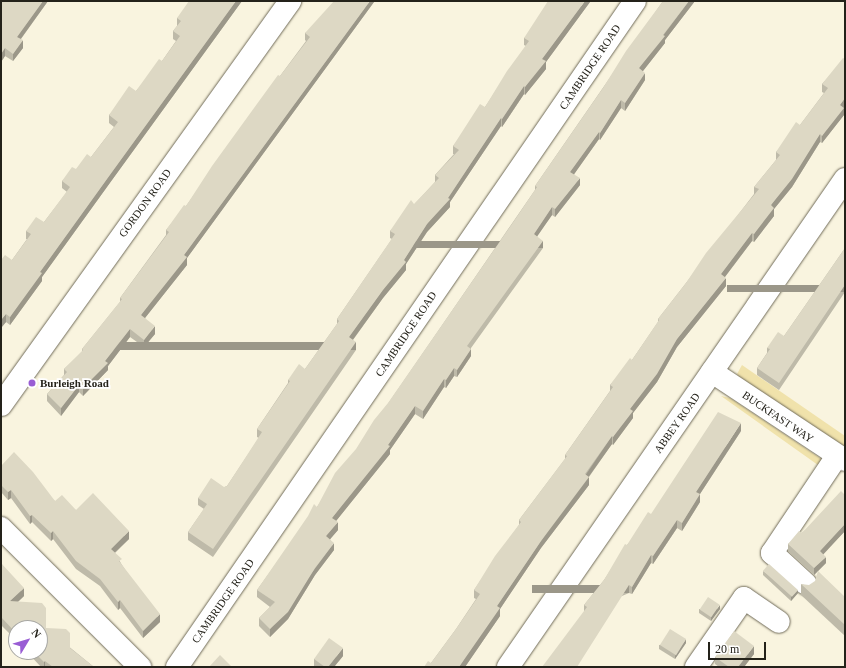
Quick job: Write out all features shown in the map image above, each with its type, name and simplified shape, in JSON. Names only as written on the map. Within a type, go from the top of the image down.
[{"type":"street","name":"GORDON ROAD","points":[[1,405],[290,1]]},
{"type":"street","name":"CAMBRIDGE ROAD","points":[[177,667],[635,1]]},
{"type":"street","name":"ABBEY ROAD","points":[[508,667],[845,179]]},
{"type":"street","name":"BUCKFAST WAY","points":[[712,372],[841,458]]},
{"type":"street","points":[[806,584],[772,552],[841,458]]},
{"type":"street","points":[[1,528],[140,667]]},
{"type":"street","points":[[696,667],[744,598],[779,622]]},
{"type":"shaded area","points":[[742,365],[845,436],[845,449],[740,379],[737,374]]},
{"type":"shaded area","points":[[721,396],[730,398],[829,464],[825,470]]},
{"type":"building","points":[[1,1],[43,1],[17,37],[23,40],[13,54],[5,48],[1,54]]},
{"type":"building","points":[[189,1],[236,1],[40,272],[42,273],[10,317],[6,314],[1,320],[1,260],[5,255],[12,260],[31,234],[26,231],[36,217],[44,222],[70,187],[62,181],[72,167],[76,169],[87,154],[91,157],[118,122],[109,115],[129,86],[136,91],[159,59],[162,61],[180,36],[173,31],[181,21],[177,18]]},
{"type":"building","points":[[334,1],[370,1],[184,255],[187,257],[141,315],[155,326],[144,340],[130,329],[105,361],[108,363],[83,388],[79,385],[61,408],[47,394],[67,372],[64,369],[83,350],[82,349],[122,299],[120,298],[169,232],[166,230],[184,205],[186,206],[212,166],[278,75],[280,76],[310,37],[305,33]]},
{"type":"building","points":[[548,1],[585,1],[542,59],[546,61],[525,87],[524,86],[502,119],[501,118],[448,198],[450,199],[427,224],[404,260],[406,262],[383,290],[349,337],[356,342],[213,549],[188,532],[207,504],[198,498],[211,478],[224,487],[227,486],[262,432],[257,429],[290,381],[288,380],[299,364],[305,369],[339,321],[337,319],[395,234],[390,231],[411,200],[414,204],[439,178],[435,175],[459,150],[453,146],[480,104],[485,107],[507,71],[529,41],[524,38]]},
{"type":"building","points":[[663,1],[689,1],[663,35],[665,36],[639,68],[645,73],[625,103],[621,100],[600,133],[599,132],[570,172],[580,178],[555,209],[552,207],[534,234],[543,241],[467,346],[471,349],[457,370],[454,368],[446,380],[444,379],[423,411],[415,406],[388,445],[390,446],[332,518],[338,522],[326,536],[334,543],[315,568],[288,612],[270,629],[259,618],[275,602],[257,590],[308,516],[314,504],[317,507],[335,473],[356,449],[374,420],[388,403],[537,187],[535,186],[603,88],[626,51]]},
{"type":"building","points":[[843,58],[845,59],[845,98],[840,105],[844,108],[822,136],[820,134],[792,179],[771,205],[774,208],[754,234],[752,233],[721,274],[726,278],[677,339],[657,374],[630,409],[633,411],[613,437],[612,436],[585,474],[589,477],[541,541],[497,606],[500,608],[459,667],[424,667],[428,661],[431,663],[480,594],[474,590],[495,556],[521,522],[519,520],[567,456],[565,455],[613,387],[610,385],[630,358],[632,360],[659,320],[658,319],[686,283],[706,253],[759,189],[754,187],[780,155],[776,152],[796,122],[800,125],[828,88],[822,84]]},
{"type":"building","points":[[845,248],[845,285],[779,383],[757,368],[770,349],[767,348],[778,332],[784,336]]},
{"type":"building","points":[[718,412],[741,423],[696,492],[700,494],[682,523],[677,520],[653,556],[651,555],[632,587],[629,585],[577,667],[542,667],[587,607],[584,605],[604,580],[625,544],[627,545],[648,512],[651,514]]},
{"type":"building","points":[[14,452],[33,472],[55,501],[62,495],[76,510],[93,493],[129,531],[111,549],[122,559],[119,561],[160,614],[143,631],[120,600],[118,602],[100,579],[76,561],[53,531],[51,533],[32,515],[30,516],[11,490],[8,492],[1,485],[1,466]]},
{"type":"building","points":[[841,491],[845,495],[845,524],[820,551],[826,557],[814,568],[788,544],[799,531],[802,533]]},
{"type":"building","points":[[1,563],[24,588],[10,601],[42,603],[46,608],[46,620],[8,620],[8,624],[1,617]]},
{"type":"building","points":[[769,564],[798,590],[792,597],[763,571]]},
{"type":"building","points":[[818,571],[845,597],[845,625],[801,584],[809,585],[815,581]]},
{"type":"building","points":[[708,597],[720,605],[711,617],[700,609]]},
{"type":"building","points":[[48,628],[66,629],[70,633],[70,648],[94,667],[53,667],[45,661],[44,662],[42,660],[48,660]]},
{"type":"building","points":[[670,629],[686,639],[676,655],[660,645]]},
{"type":"building","points":[[734,631],[754,646],[738,667],[729,667],[715,657]]},
{"type":"building","points":[[329,638],[343,648],[328,667],[325,667],[314,659]]},
{"type":"building","points":[[220,655],[232,667],[209,667]]},
{"type":"place","name":"Burleigh Road","points":[[32,383]]}]
